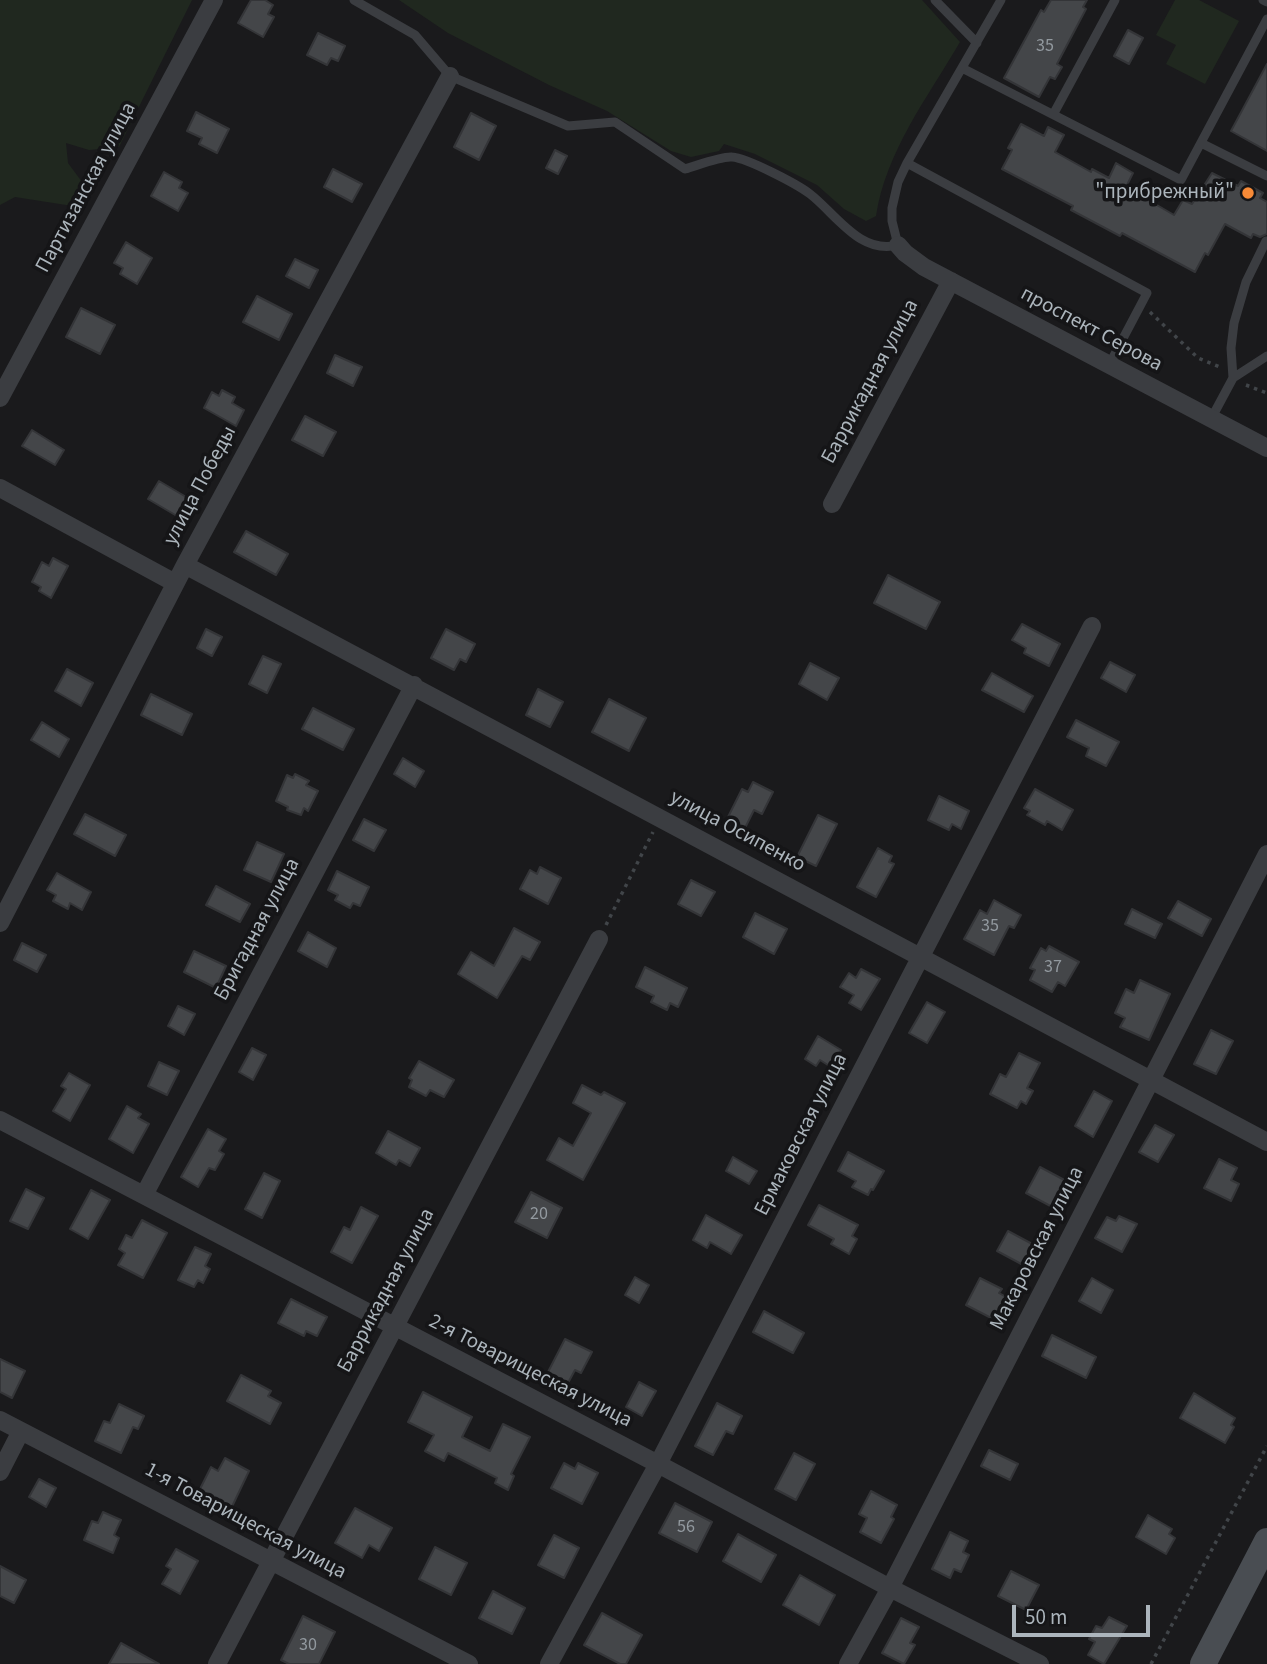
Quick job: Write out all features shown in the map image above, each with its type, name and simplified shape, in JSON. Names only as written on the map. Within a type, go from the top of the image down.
[{"type":"main road","points":[[1203,1664],[1267,1541]]},
{"type":"street","name":"Партизанская улица","points":[[0,398],[214,0]]},
{"type":"street","name":"улица Победы","points":[[0,923],[175,583],[450,76]]},
{"type":"street","name":"проспект Серова","points":[[898,245],[913,260],[951,281],[1267,448]]},
{"type":"street","name":"Баррикадная улица","points":[[832,503],[951,281]]},
{"type":"street","points":[[0,488],[175,583]]},
{"type":"street","name":"улица Осипенко","points":[[185,565],[1267,1142]]},
{"type":"street","name":"Ермаковская улица","points":[[549,1664],[658,1464],[1092,626]]},
{"type":"street","name":"Бригадная улица","points":[[144,1195],[414,685]]},
{"type":"street","name":"Макаровская улица","points":[[848,1664],[890,1588],[1267,854]]},
{"type":"street","name":"Баррикадная улица","points":[[217,1664],[599,939]]},
{"type":"street","name":"2-я Товарищеская улица","points":[[0,1120],[890,1588],[1040,1664]]},
{"type":"street","name":"1-я Товарищеская улица","points":[[0,1420],[469,1664]]},
{"type":"street","points":[[0,1472],[21,1431]]},
{"type":"lane","points":[[354,0],[415,34],[450,76],[568,126],[615,122],[685,169],[732,157],[789,180],[812,195],[843,227],[878,248],[898,245],[892,208],[907,163],[1001,0]]},
{"type":"lane","points":[[935,0],[977,43]]},
{"type":"lane","points":[[1054,113],[1115,0]]},
{"type":"lane","points":[[962,68],[1181,180],[1267,19]]},
{"type":"lane","points":[[1200,143],[1267,176]]},
{"type":"lane","points":[[907,163],[1147,293],[1109,365]]},
{"type":"lane","points":[[1233,377],[1231,348],[1234,323],[1245,282],[1266,240]]},
{"type":"lane","points":[[1210,419],[1233,377],[1267,356]]},
{"type":"path","points":[[1142,303],[1166,330],[1198,358],[1218,365],[1233,377],[1267,393]]},
{"type":"path","points":[[599,939],[660,817]]},
{"type":"path","points":[[1151,1664],[1267,1446]]},
{"type":"shaded area","points":[[0,0],[192,0],[119,147],[89,150],[66,143],[68,163],[88,190],[79,207],[15,197],[0,205]]},
{"type":"shaded area","points":[[399,0],[922,0],[960,42],[899,147],[881,192],[876,216],[866,221],[844,209],[817,185],[755,154],[724,144],[719,151],[691,157],[671,151],[607,111],[549,85],[448,33]]},
{"type":"shaded area","points":[[1175,0],[1199,0],[1239,21],[1205,84],[1166,64],[1176,45],[1156,35]]},
{"type":"building","points":[[251,0],[265,0],[273,5],[268,14],[274,17],[263,37],[238,23]]},
{"type":"building","points":[[1051,0],[1087,0],[1083,7],[1086,9],[1057,64],[1062,67],[1055,79],[1050,77],[1039,97],[1004,78],[1041,10],[1044,12]]},
{"type":"building","points":[[1128,30],[1143,38],[1129,64],[1114,56]]},
{"type":"building","points":[[318,33],[345,46],[338,61],[331,58],[327,65],[307,55]]},
{"type":"building","points":[[1267,64],[1267,151],[1231,131]]},
{"type":"building","points":[[196,112],[229,129],[217,153],[199,144],[202,138],[187,131]]},
{"type":"building","points":[[471,113],[496,126],[479,160],[454,147]]},
{"type":"building","points":[[1021,124],[1044,136],[1048,127],[1064,135],[1055,152],[1091,172],[1092,169],[1109,178],[1116,163],[1133,173],[1126,187],[1174,215],[1183,200],[1192,204],[1212,173],[1238,186],[1241,181],[1263,193],[1260,198],[1267,202],[1267,234],[1260,237],[1253,234],[1251,238],[1225,224],[1195,272],[1122,233],[1120,236],[1071,210],[1073,206],[1002,169],[1012,150],[1008,148]]},
{"type":"building","points":[[555,150],[567,156],[558,174],[546,168]]},
{"type":"building","points":[[333,169],[362,184],[352,202],[324,187]]},
{"type":"building","points":[[164,172],[182,182],[179,188],[188,193],[178,211],[151,196]]},
{"type":"building","points":[[126,242],[152,258],[137,284],[120,274],[123,268],[114,263]]},
{"type":"building","points":[[295,259],[318,270],[309,288],[286,276]]},
{"type":"building","points":[[257,296],[292,314],[279,340],[243,322]]},
{"type":"building","points":[[81,308],[115,325],[100,354],[66,337]]},
{"type":"building","points":[[335,355],[362,367],[353,386],[327,373]]},
{"type":"building","points":[[222,390],[235,397],[232,403],[244,410],[236,426],[204,408],[212,392],[219,396]]},
{"type":"building","points":[[305,416],[336,432],[323,456],[292,440]]},
{"type":"building","points":[[32,430],[64,450],[55,465],[22,446]]},
{"type":"building","points":[[159,481],[193,501],[182,519],[148,499]]},
{"type":"building","points":[[246,531],[288,554],[276,575],[234,552]]},
{"type":"building","points":[[53,558],[68,566],[51,598],[39,591],[41,587],[32,582],[42,562],[49,566]]},
{"type":"building","points":[[888,575],[940,602],[926,629],[874,603]]},
{"type":"building","points":[[1022,624],[1060,644],[1049,666],[1024,653],[1026,648],[1012,640]]},
{"type":"building","points":[[206,629],[222,637],[212,656],[197,648]]},
{"type":"building","points":[[446,629],[475,644],[466,662],[460,659],[454,670],[431,658]]},
{"type":"building","points":[[263,656],[281,664],[267,693],[249,684]]},
{"type":"building","points":[[1110,662],[1135,675],[1126,692],[1101,678]]},
{"type":"building","points":[[810,663],[839,678],[827,700],[799,684]]},
{"type":"building","points":[[67,669],[93,683],[81,706],[55,691]]},
{"type":"building","points":[[992,673],[1033,696],[1024,712],[982,690]]},
{"type":"building","points":[[538,689],[563,702],[550,727],[526,715]]},
{"type":"building","points":[[151,694],[192,714],[182,735],[141,715]]},
{"type":"building","points":[[609,699],[646,718],[629,751],[592,732]]},
{"type":"building","points":[[313,708],[354,729],[343,750],[302,729]]},
{"type":"building","points":[[1076,720],[1119,742],[1106,766],[1086,756],[1089,748],[1067,737]]},
{"type":"building","points":[[42,722],[69,739],[59,757],[31,740]]},
{"type":"building","points":[[403,758],[424,771],[415,787],[394,774]]},
{"type":"building","points":[[295,774],[309,781],[306,785],[318,791],[308,811],[304,808],[301,815],[287,810],[288,807],[276,801],[287,775],[293,778]]},
{"type":"building","points":[[753,782],[773,792],[762,814],[754,810],[745,828],[727,819],[742,789],[748,792]]},
{"type":"building","points":[[1035,789],[1073,810],[1062,830],[1047,821],[1045,825],[1027,815],[1030,811],[1024,808]]},
{"type":"building","points":[[939,796],[969,811],[961,829],[952,824],[949,830],[928,820]]},
{"type":"building","points":[[85,814],[126,835],[115,856],[74,834]]},
{"type":"building","points":[[818,815],[837,824],[816,866],[797,857]]},
{"type":"building","points":[[364,819],[386,830],[374,851],[353,840]]},
{"type":"building","points":[[257,842],[284,854],[271,882],[244,870]]},
{"type":"building","points":[[878,848],[892,856],[889,862],[894,864],[876,897],[857,887]]},
{"type":"building","points":[[540,867],[561,878],[548,904],[520,889],[530,870],[537,874]]},
{"type":"building","points":[[337,871],[369,887],[360,906],[353,903],[350,908],[335,900],[338,895],[328,890]]},
{"type":"building","points":[[57,873],[91,892],[82,910],[70,903],[68,909],[53,901],[56,895],[47,890]]},
{"type":"building","points":[[691,880],[715,892],[701,916],[678,904]]},
{"type":"building","points":[[216,886],[250,904],[240,922],[206,905]]},
{"type":"building","points":[[994,900],[1021,915],[1014,928],[1009,926],[994,955],[964,939],[980,910],[987,914]]},
{"type":"building","points":[[1178,901],[1211,919],[1202,936],[1168,918]]},
{"type":"building","points":[[1132,909],[1162,924],[1155,938],[1125,924]]},
{"type":"building","points":[[755,913],[787,929],[774,954],[743,937]]},
{"type":"building","points":[[514,928],[540,942],[530,960],[522,956],[497,998],[458,974],[471,952],[494,966]]},
{"type":"building","points":[[308,932],[336,948],[327,967],[298,951]]},
{"type":"building","points":[[22,943],[46,955],[37,972],[14,960]]},
{"type":"building","points":[[1049,946],[1079,962],[1065,986],[1058,982],[1052,992],[1030,980],[1035,970],[1030,968],[1041,948],[1046,951]]},
{"type":"building","points":[[194,951],[226,966],[216,988],[184,972]]},
{"type":"building","points":[[645,967],[687,988],[678,1007],[670,1003],[667,1010],[651,1002],[654,996],[636,987]]},
{"type":"building","points":[[861,969],[880,979],[861,1010],[849,1003],[854,995],[840,987],[849,973],[856,978]]},
{"type":"building","points":[[1140,980],[1170,994],[1149,1040],[1120,1027],[1125,1018],[1115,1013],[1126,989],[1134,993]]},
{"type":"building","points":[[927,1002],[945,1012],[927,1043],[909,1033]]},
{"type":"building","points":[[178,1006],[195,1014],[184,1035],[168,1026]]},
{"type":"building","points":[[1211,1030],[1233,1041],[1216,1074],[1194,1064]]},
{"type":"building","points":[[818,1036],[841,1050],[831,1067],[820,1060],[816,1066],[805,1059]]},
{"type":"building","points":[[252,1048],[266,1055],[253,1080],[239,1072]]},
{"type":"building","points":[[1019,1053],[1040,1063],[1027,1088],[1033,1091],[1026,1104],[1021,1101],[1017,1108],[990,1094],[1000,1074],[1006,1077]]},
{"type":"building","points":[[419,1061],[454,1080],[444,1097],[430,1090],[426,1096],[409,1087],[412,1080],[409,1078]]},
{"type":"building","points":[[159,1062],[179,1071],[167,1095],[148,1086]]},
{"type":"building","points":[[69,1073],[90,1085],[70,1121],[53,1111],[66,1089],[61,1086]]},
{"type":"building","points":[[582,1085],[625,1103],[583,1180],[547,1160],[559,1138],[573,1146],[591,1113],[573,1103]]},
{"type":"building","points":[[1094,1091],[1112,1101],[1093,1137],[1075,1126]]},
{"type":"building","points":[[127,1106],[141,1114],[138,1118],[149,1124],[133,1153],[109,1139]]},
{"type":"building","points":[[1155,1125],[1174,1135],[1158,1162],[1139,1152]]},
{"type":"building","points":[[208,1129],[226,1139],[219,1151],[224,1154],[215,1170],[209,1168],[198,1187],[181,1177]]},
{"type":"building","points":[[388,1131],[420,1148],[410,1166],[399,1160],[396,1165],[376,1153]]},
{"type":"building","points":[[848,1152],[884,1171],[868,1195],[852,1187],[856,1181],[838,1171]]},
{"type":"building","points":[[733,1157],[757,1171],[749,1184],[726,1171]]},
{"type":"building","points":[[1219,1159],[1237,1168],[1231,1180],[1239,1184],[1231,1201],[1204,1188]]},
{"type":"building","points":[[1040,1167],[1070,1183],[1056,1209],[1026,1193]]},
{"type":"building","points":[[264,1173],[280,1181],[262,1218],[245,1209]]},
{"type":"building","points":[[26,1189],[44,1198],[28,1229],[10,1221]]},
{"type":"building","points":[[91,1190],[110,1200],[88,1239],[70,1229]]},
{"type":"building","points":[[531,1192],[562,1208],[547,1238],[515,1222]]},
{"type":"building","points":[[819,1205],[858,1225],[852,1236],[857,1239],[849,1254],[831,1244],[834,1239],[808,1225]]},
{"type":"building","points":[[361,1207],[378,1216],[352,1263],[331,1252],[344,1227],[350,1230]]},
{"type":"building","points":[[706,1215],[742,1235],[731,1254],[710,1242],[707,1248],[693,1240]]},
{"type":"building","points":[[1119,1216],[1137,1224],[1122,1252],[1095,1238],[1107,1217],[1116,1221]]},
{"type":"building","points":[[142,1220],[167,1233],[143,1278],[118,1265],[125,1253],[119,1249],[126,1235],[132,1238]]},
{"type":"building","points":[[1008,1231],[1036,1246],[1025,1266],[997,1251]]},
{"type":"building","points":[[195,1247],[211,1254],[205,1266],[210,1269],[203,1283],[198,1280],[194,1287],[178,1280]]},
{"type":"building","points":[[635,1277],[649,1285],[639,1303],[625,1295]]},
{"type":"building","points":[[980,1278],[1002,1289],[999,1293],[1008,1298],[997,1321],[966,1305]]},
{"type":"building","points":[[1092,1278],[1113,1290],[1101,1313],[1079,1301]]},
{"type":"building","points":[[291,1299],[327,1317],[317,1336],[306,1331],[304,1336],[278,1323]]},
{"type":"building","points":[[764,1311],[804,1333],[793,1353],[753,1332]]},
{"type":"building","points":[[1052,1335],[1096,1357],[1086,1378],[1042,1356]]},
{"type":"building","points":[[565,1339],[592,1352],[581,1373],[575,1370],[568,1383],[548,1372]]},
{"type":"building","points":[[0,1359],[25,1371],[12,1398],[0,1392]]},
{"type":"building","points":[[241,1375],[271,1391],[268,1396],[281,1403],[270,1424],[227,1401]]},
{"type":"building","points":[[639,1382],[656,1391],[642,1416],[626,1407]]},
{"type":"building","points":[[423,1392],[472,1417],[462,1437],[490,1451],[503,1424],[530,1437],[511,1474],[514,1476],[508,1490],[495,1483],[497,1478],[448,1453],[444,1461],[425,1451],[434,1435],[408,1422]]},
{"type":"building","points":[[1194,1393],[1235,1418],[1231,1425],[1234,1427],[1225,1443],[1180,1418]]},
{"type":"building","points":[[717,1403],[742,1416],[733,1434],[726,1431],[713,1455],[695,1446]]},
{"type":"building","points":[[119,1404],[144,1416],[138,1429],[133,1427],[121,1453],[95,1441],[104,1421],[110,1423]]},
{"type":"building","points":[[989,1450],[1018,1464],[1010,1480],[981,1466]]},
{"type":"building","points":[[794,1453],[815,1464],[796,1500],[775,1489]]},
{"type":"building","points":[[225,1458],[249,1471],[229,1513],[196,1497],[211,1467],[218,1471]]},
{"type":"building","points":[[564,1463],[575,1469],[578,1463],[598,1473],[582,1504],[551,1488]]},
{"type":"building","points":[[39,1479],[56,1488],[46,1507],[29,1497]]},
{"type":"building","points":[[871,1491],[897,1505],[891,1517],[894,1519],[881,1543],[860,1532],[867,1518],[859,1514]]},
{"type":"building","points":[[675,1503],[712,1522],[697,1552],[659,1533]]},
{"type":"building","points":[[355,1508],[392,1528],[379,1551],[369,1545],[362,1558],[335,1543]]},
{"type":"building","points":[[103,1512],[121,1520],[114,1535],[119,1538],[113,1553],[84,1540],[92,1521],[98,1523]]},
{"type":"building","points":[[1148,1515],[1172,1529],[1169,1534],[1175,1538],[1166,1554],[1136,1537]]},
{"type":"building","points":[[950,1532],[968,1541],[963,1552],[969,1555],[961,1572],[954,1569],[950,1578],[932,1569]]},
{"type":"building","points":[[738,1534],[776,1555],[761,1582],[723,1561]]},
{"type":"building","points":[[554,1535],[579,1548],[564,1578],[538,1565]]},
{"type":"building","points":[[435,1547],[467,1563],[451,1595],[419,1579]]},
{"type":"building","points":[[176,1549],[198,1561],[180,1594],[162,1584],[171,1569],[166,1566]]},
{"type":"building","points":[[0,1566],[26,1580],[14,1603],[0,1596]]},
{"type":"building","points":[[1011,1571],[1039,1585],[1026,1610],[998,1596]]},
{"type":"building","points":[[800,1575],[835,1595],[819,1625],[783,1605]]},
{"type":"building","points":[[493,1591],[525,1608],[512,1634],[479,1618]]},
{"type":"building","points":[[602,1613],[642,1635],[626,1664],[620,1664],[584,1645]]},
{"type":"building","points":[[303,1616],[335,1632],[319,1664],[289,1664],[281,1660]]},
{"type":"building","points":[[1109,1617],[1127,1626],[1104,1664],[1088,1655],[1095,1642],[1089,1639],[1096,1626],[1102,1628]]},
{"type":"building","points":[[901,1618],[919,1627],[910,1643],[915,1645],[904,1664],[882,1653]]},
{"type":"building","points":[[121,1643],[159,1664],[109,1664]]},
{"type":"place","name":"\"прибрежный\"","points":[[1248,193]]}]
